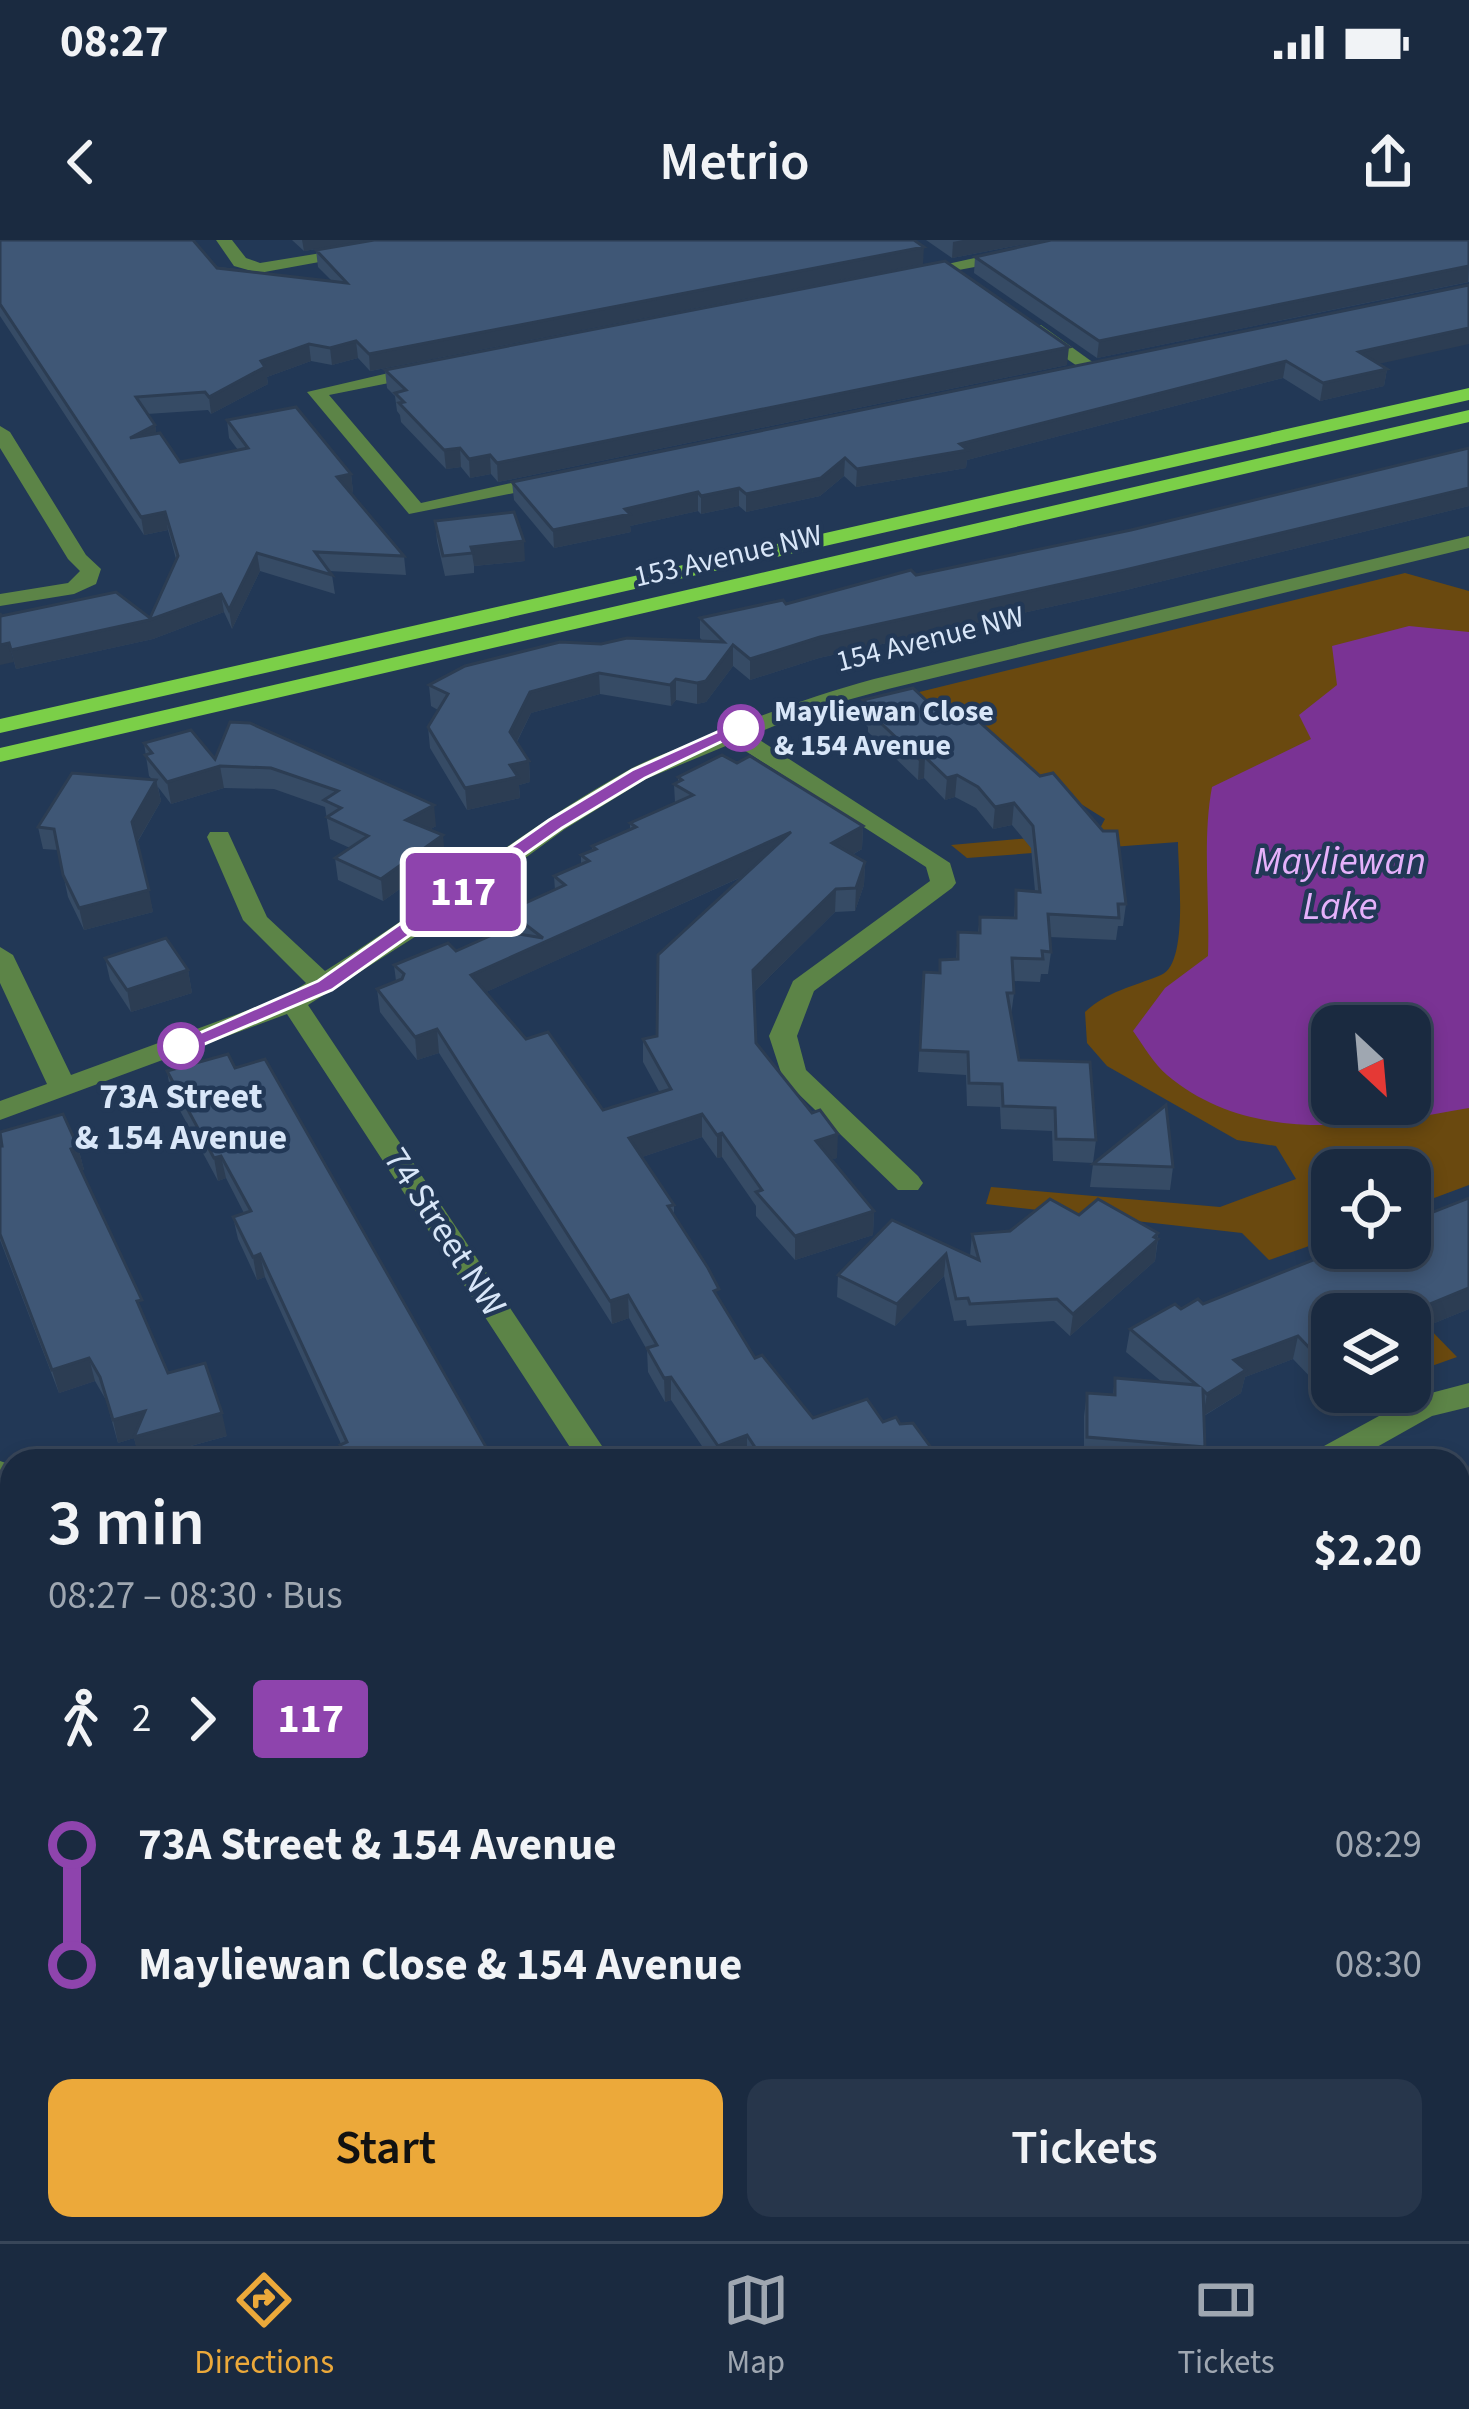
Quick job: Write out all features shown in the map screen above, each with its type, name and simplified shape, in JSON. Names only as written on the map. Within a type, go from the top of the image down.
[{"type":"main road","name":"153 Avenue NW","points":[[0,727],[1469,394]]},
{"type":"main road","name":"153 Avenue NW","points":[[0,755],[1469,416]]},
{"type":"street","points":[[224,240],[240,262],[259,268],[432,240]]},
{"type":"street","points":[[900,277],[1032,252]]},
{"type":"street","points":[[927,254],[964,280]]},
{"type":"street","points":[[1018,316],[1089,366]]},
{"type":"street","points":[[1059,373],[1112,362]]},
{"type":"street","points":[[433,369],[316,392],[416,510],[577,475]]},
{"type":"street","points":[[0,432],[78,559],[91,569],[89,580],[74,589],[0,600]]},
{"type":"street","name":"154 Avenue NW","points":[[0,1111],[293,1003],[325,986],[556,824],[638,774],[731,732],[810,703],[882,684],[1469,542]]},
{"type":"street","points":[[731,732],[938,863],[943,883],[802,987],[783,1036],[793,1073],[908,1183]]},
{"type":"street","points":[[219,837],[256,920],[325,986]]},
{"type":"street","points":[[0,955],[63,1088]]},
{"type":"street","name":"74 Street NW","points":[[293,1003],[588,1449]]},
{"type":"street","points":[[1346,1449],[1423,1406],[1469,1395]]},
{"type":"shaded area","points":[[1405,573],[1469,591],[1469,1185],[1431,1199],[1431,1149],[1311,1149],[1311,1248],[1269,1260],[1242,1233],[986,1204],[991,1187],[1220,1207],[1296,1179],[1276,1146],[1237,1140],[1107,1066],[1087,1043],[1085,1012],[1170,967],[1179,936],[1178,842],[967,858],[951,845],[1098,832],[1105,819],[907,695]]},
{"type":"shaded area","points":[[1331,1269],[1371,1269],[1395,1293],[1354,1293]]},
{"type":"shaded area","points":[[1431,1330],[1457,1357],[1431,1366]]},
{"type":"water","name":"Mayliewan Lake","points":[[1409,626],[1469,632],[1469,1108],[1431,1114],[1431,1005],[1311,1005],[1311,1125],[1236,1113],[1200,1098],[1162,1071],[1133,1031],[1165,988],[1208,956],[1212,787],[1311,739],[1299,715],[1337,685],[1332,646]]},
{"type":"building","points":[[0,240],[193,240],[217,268],[347,283],[316,250],[374,240],[914,240],[924,247],[369,354],[356,341],[330,348],[309,344],[261,361],[265,367],[209,397],[205,392],[136,397],[155,425],[130,438],[160,433],[180,462],[248,448],[227,420],[296,407],[351,474],[337,477],[404,556],[315,552],[332,575],[257,553],[229,610],[221,594],[149,620],[11,650],[9,643],[0,645],[0,613],[116,592],[150,618],[178,556],[165,512],[141,517],[0,304]]},
{"type":"building","points":[[1051,240],[1469,240],[1469,266],[1099,341],[975,257]]},
{"type":"building","points":[[945,261],[1069,347],[497,463],[490,455],[469,459],[460,448],[444,450],[399,403],[404,402],[395,393],[406,390],[385,370]]},
{"type":"building","points":[[1469,285],[1469,328],[1359,352],[1387,369],[1323,383],[1286,361],[960,444],[968,450],[857,469],[845,458],[821,478],[746,494],[739,488],[701,496],[698,492],[625,509],[630,514],[553,530],[512,482]]},
{"type":"building","points":[[1469,448],[1469,488],[820,637],[750,659],[733,645],[706,681],[697,683],[676,679],[670,685],[599,673],[530,692],[510,732],[529,761],[510,765],[518,777],[465,788],[428,727],[448,694],[429,685],[465,666],[560,642],[601,644],[627,638],[724,642],[700,618],[783,600],[786,604],[911,570],[916,575],[1131,530]]},
{"type":"building","points":[[514,512],[524,541],[471,547],[473,553],[443,556],[435,521]]},
{"type":"building","points":[[913,688],[943,716],[966,710],[1040,776],[1053,773],[1103,831],[1117,831],[1126,904],[1118,904],[1119,918],[1048,914],[1051,952],[1042,951],[1043,959],[1012,958],[1014,993],[1007,993],[1019,1060],[1090,1062],[1096,1140],[1056,1139],[1055,1108],[1003,1106],[1002,1084],[969,1083],[968,1052],[920,1050],[924,972],[940,973],[940,960],[958,959],[958,932],[980,933],[980,917],[1016,918],[1016,890],[1040,892],[1033,826],[1014,803],[995,807],[978,787],[957,775],[947,778],[925,757],[919,759],[868,711],[873,710],[863,700]]},
{"type":"building","points":[[230,722],[250,723],[434,805],[406,820],[443,835],[381,879],[335,858],[368,836],[327,817],[341,808],[324,800],[338,791],[271,768],[220,766],[167,782],[145,755],[152,753],[144,743],[191,730],[215,759]]},
{"type":"building","points":[[722,755],[737,763],[750,756],[863,826],[832,843],[865,862],[856,888],[836,889],[753,970],[756,1043],[812,1113],[820,1110],[838,1134],[816,1141],[874,1211],[795,1236],[756,1192],[762,1190],[722,1133],[717,1135],[702,1114],[629,1138],[674,1205],[668,1206],[708,1268],[719,1289],[714,1291],[755,1358],[762,1355],[813,1418],[867,1399],[883,1422],[896,1417],[900,1424],[913,1423],[932,1449],[756,1449],[747,1435],[718,1446],[671,1377],[664,1378],[647,1348],[657,1345],[628,1295],[610,1301],[437,1029],[415,1037],[377,989],[402,979],[404,974],[394,965],[448,943],[456,951],[501,931],[543,938],[508,911],[565,885],[554,876],[589,861],[581,855],[596,849],[592,846],[693,795],[674,784],[682,780],[678,777]],"holes":[[[791,832],[658,955],[657,1036],[643,1039],[671,1089],[603,1110],[548,1032],[526,1039],[471,975]]]},
{"type":"building","points":[[72,773],[156,780],[132,822],[149,890],[79,908],[63,875],[54,829],[38,827]]},
{"type":"building","points":[[166,938],[188,970],[127,990],[105,958]]},
{"type":"building","points":[[228,1054],[235,1068],[265,1059],[487,1449],[342,1449],[340,1445],[347,1442],[260,1254],[253,1257],[233,1217],[251,1211],[221,1156],[214,1158],[167,1071]]},
{"type":"building","points":[[1166,1105],[1173,1167],[1093,1164]]},
{"type":"building","points":[[63,1114],[78,1147],[71,1149],[142,1300],[137,1301],[168,1373],[205,1363],[222,1413],[134,1437],[145,1411],[113,1420],[89,1358],[52,1370],[0,1234],[0,1132]]},
{"type":"building","points":[[1469,1198],[1469,1288],[1431,1304],[1431,1293],[1311,1293],[1311,1350],[1298,1336],[1234,1360],[1246,1370],[1207,1394],[1203,1390],[1205,1447],[1087,1437],[1087,1393],[1115,1395],[1115,1378],[1197,1385],[1130,1329],[1175,1304],[1181,1309],[1198,1299],[1203,1304],[1311,1261],[1311,1269],[1431,1269],[1431,1213]]},
{"type":"building","points":[[1050,1199],[1079,1215],[1098,1199],[1158,1233],[1154,1237],[1158,1239],[1073,1314],[1057,1299],[970,1304],[968,1298],[956,1299],[946,1254],[897,1304],[838,1275],[892,1220],[979,1260],[972,1234],[1010,1231]]},
{"type":"bus line","name":"117","points":[[181,1046],[325,986],[556,824],[638,774],[741,728]]},
{"type":"place","name":"Mayliewan Close & 154 Avenue","points":[[741,728]]},
{"type":"place","name":"73A Street & 154 Avenue","points":[[181,1046]]}]
